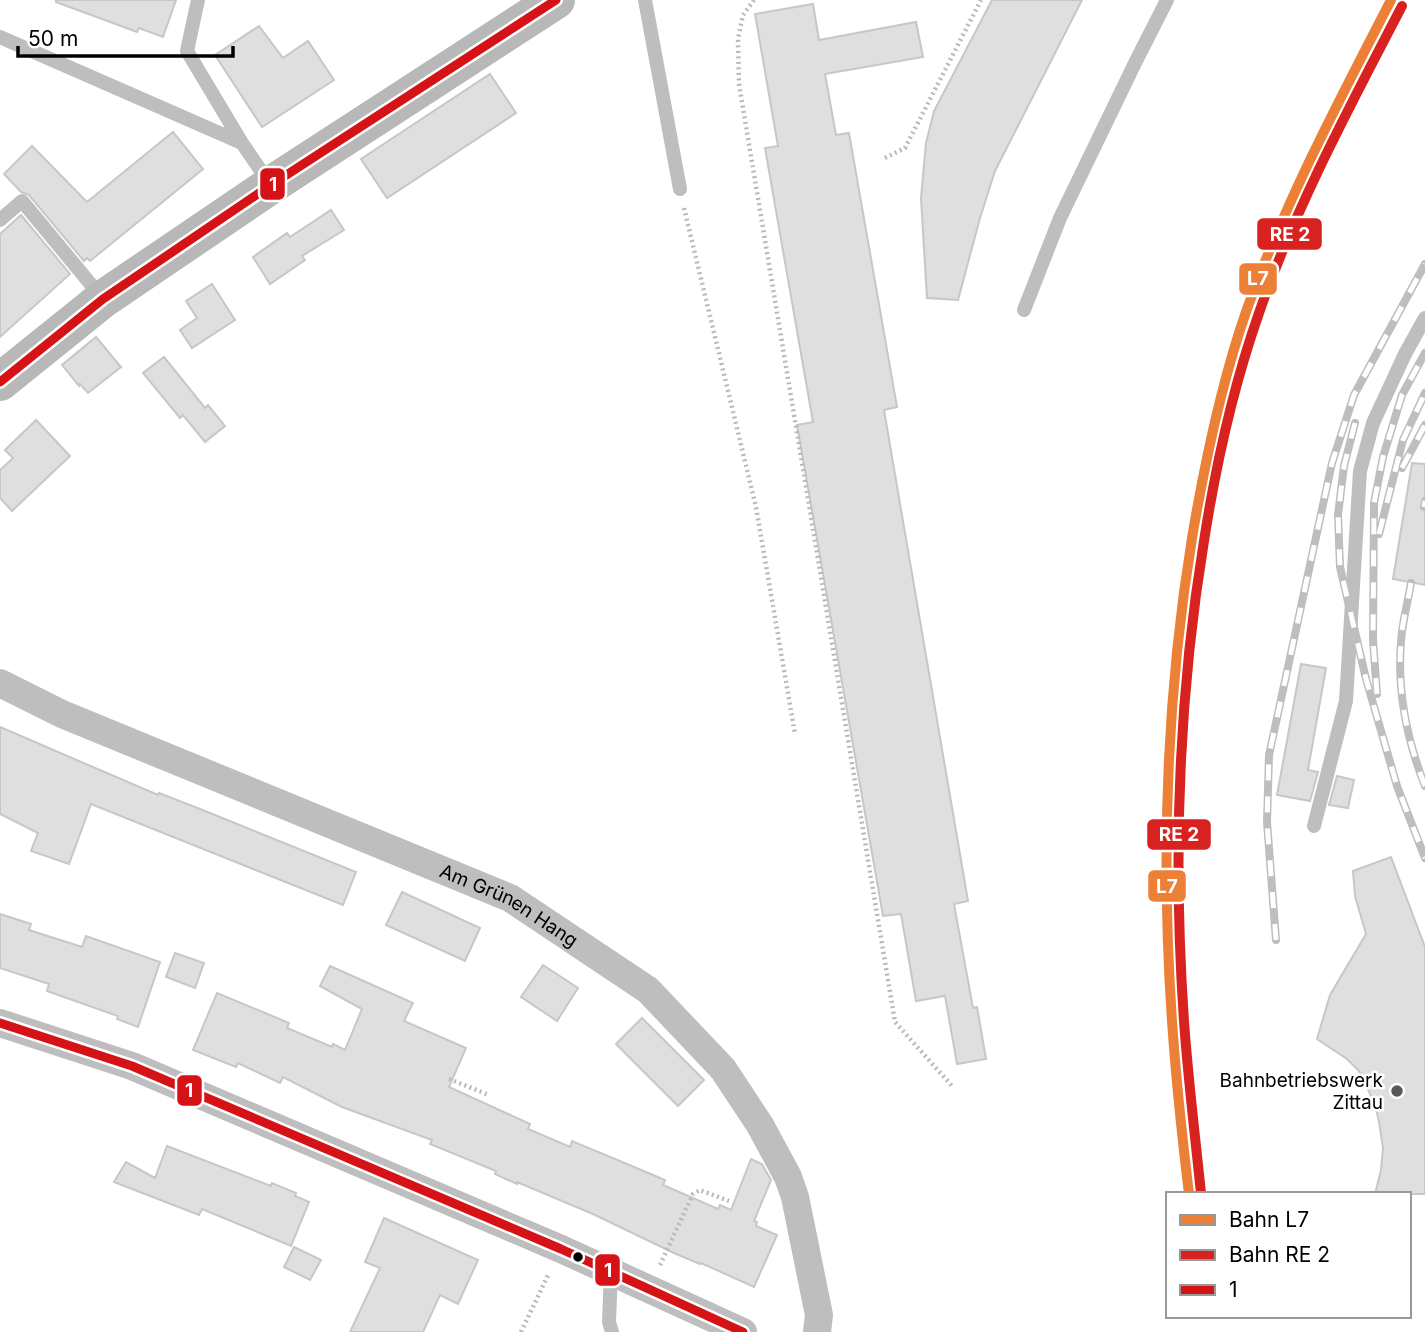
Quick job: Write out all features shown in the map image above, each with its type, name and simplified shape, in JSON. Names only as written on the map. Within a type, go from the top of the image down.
[{"type":"street","points":[[0,382],[103,299],[271,185],[556,0]]},
{"type":"street","name":"Am Grünen Hang","points":[[0,683],[62,714],[510,898],[648,990],[723,1069],[760,1125],[788,1177],[795,1197],[819,1315],[817,1332]]},
{"type":"street","points":[[0,1023],[132,1066],[561,1249],[743,1332]]},
{"type":"lane","points":[[198,0],[187,51],[242,143],[271,185]]},
{"type":"lane","points":[[645,0],[680,189]]},
{"type":"lane","points":[[1024,310],[1060,218],[1167,0]]},
{"type":"lane","points":[[0,37],[242,143]]},
{"type":"lane","points":[[0,220],[22,201],[103,299]]},
{"type":"lane","points":[[1314,826],[1346,701],[1360,471],[1373,423],[1425,318]]},
{"type":"lane","points":[[611,1271],[609,1322],[612,1332]]},
{"type":"path","points":[[754,0],[743,15],[737,39],[739,85],[895,1021],[952,1086]]},
{"type":"path","points":[[885,158],[905,148],[981,0]]},
{"type":"path","points":[[680,189],[757,507],[795,734]]},
{"type":"path","points":[[449,1079],[489,1095]]},
{"type":"path","points":[[649,1288],[693,1194],[700,1190],[729,1201]]},
{"type":"path","points":[[521,1332],[561,1249]]},
{"type":"building","points":[[56,0],[176,0],[163,37],[139,28],[137,32]]},
{"type":"building","points":[[992,0],[1082,0],[995,171],[958,300],[927,298],[921,198],[926,143],[934,111]]},
{"type":"building","points":[[813,4],[819,40],[916,22],[923,57],[825,74],[836,135],[849,133],[897,407],[884,410],[968,901],[954,904],[973,1008],[977,1007],[986,1059],[957,1064],[945,996],[916,1001],[901,914],[883,916],[797,425],[813,422],[765,148],[778,146],[755,14]]},
{"type":"building","points":[[259,26],[283,58],[308,41],[334,80],[262,127],[215,55]]},
{"type":"building","points":[[490,74],[516,113],[387,198],[361,159]]},
{"type":"building","points":[[173,132],[203,169],[90,261],[87,258],[84,261],[29,195],[21,192],[4,174],[32,146],[87,202]]},
{"type":"building","points":[[331,210],[344,230],[302,256],[305,260],[270,284],[253,257],[287,233],[290,237]]},
{"type":"building","points":[[21,215],[70,274],[0,337],[0,234]]},
{"type":"building","points":[[212,284],[235,320],[192,348],[180,330],[197,318],[186,301]]},
{"type":"building","points":[[96,337],[121,367],[88,393],[62,365]]},
{"type":"building","points":[[164,357],[205,408],[208,405],[225,426],[205,442],[183,415],[180,418],[143,373]]},
{"type":"building","points":[[36,420],[70,456],[12,511],[0,498],[0,470],[13,458],[5,450]]},
{"type":"building","points":[[1412,463],[1425,464],[1425,585],[1393,579]]},
{"type":"building","points":[[1301,664],[1326,668],[1308,770],[1318,772],[1310,801],[1277,795]]},
{"type":"building","points":[[0,727],[158,795],[159,793],[356,872],[343,905],[91,804],[69,864],[31,851],[38,833],[0,814]]},
{"type":"building","points":[[1337,776],[1354,780],[1348,808],[1329,805]]},
{"type":"building","name":"Bahnbetriebswerk Zittau","points":[[1391,857],[1425,947],[1425,1194],[1376,1192],[1383,1148],[1375,1104],[1359,1071],[1347,1059],[1317,1039],[1330,995],[1366,934],[1355,896],[1353,871]]},
{"type":"building","points":[[402,892],[480,928],[465,961],[386,925]]},
{"type":"building","points":[[0,914],[31,924],[29,930],[82,947],[86,936],[160,962],[138,1027],[117,1019],[118,1016],[47,991],[49,984],[0,968]]},
{"type":"building","points":[[175,953],[204,963],[195,988],[166,977]]},
{"type":"building","points":[[543,965],[578,988],[557,1021],[521,997]]},
{"type":"building","points":[[330,966],[413,1003],[404,1021],[466,1048],[449,1087],[530,1124],[528,1129],[570,1147],[572,1141],[665,1180],[663,1185],[718,1209],[720,1205],[731,1210],[751,1159],[762,1164],[771,1180],[754,1221],[757,1222],[756,1226],[777,1235],[754,1287],[593,1214],[495,1174],[496,1171],[430,1144],[432,1140],[342,1107],[283,1077],[280,1083],[238,1063],[236,1067],[193,1050],[217,993],[289,1023],[287,1028],[345,1050],[362,1009],[320,986]]},
{"type":"building","points":[[642,1018],[704,1080],[678,1106],[616,1044]]},
{"type":"building","points":[[167,1146],[271,1186],[272,1183],[309,1202],[291,1246],[202,1209],[199,1215],[114,1182],[126,1162],[155,1178]]},
{"type":"building","points":[[384,1218],[478,1260],[458,1304],[440,1295],[423,1332],[350,1332],[380,1268],[365,1262]]},
{"type":"building","points":[[294,1247],[321,1260],[310,1280],[284,1267]]},
{"type":"railway","points":[[1276,940],[1267,822],[1269,755],[1332,463],[1354,395],[1425,264]]},
{"type":"railway","points":[[1377,694],[1373,640],[1374,503],[1383,457],[1402,395],[1425,353]]},
{"type":"railway","points":[[1379,534],[1403,440],[1425,393]]},
{"type":"railway","points":[[1355,423],[1344,466],[1338,515],[1340,567],[1366,679],[1397,786],[1425,858]]},
{"type":"railway","points":[[1402,468],[1425,425]]},
{"type":"railway","points":[[1424,507],[1425,501]]},
{"type":"railway","points":[[1411,583],[1400,660],[1402,697],[1408,733],[1425,786]]},
{"type":"rail line","name":"L7","points":[[1189,1192],[1172,1021],[1167,840],[1176,658],[1192,538],[1215,422],[1247,309],[1296,191],[1391,0]]},
{"type":"transit line","name":"1","points":[[0,382],[103,299],[271,185],[556,0]]},
{"type":"transit line","points":[[1201,1192],[1184,1021],[1179,840],[1188,660],[1209,512],[1233,397],[1274,273],[1325,157],[1402,6]]},
{"type":"transit line","name":"1","points":[[0,1023],[132,1066],[561,1249],[743,1332]]},
{"type":"place","name":"Bahnbetriebswerk Zittau","points":[[1397,1091]]}]
